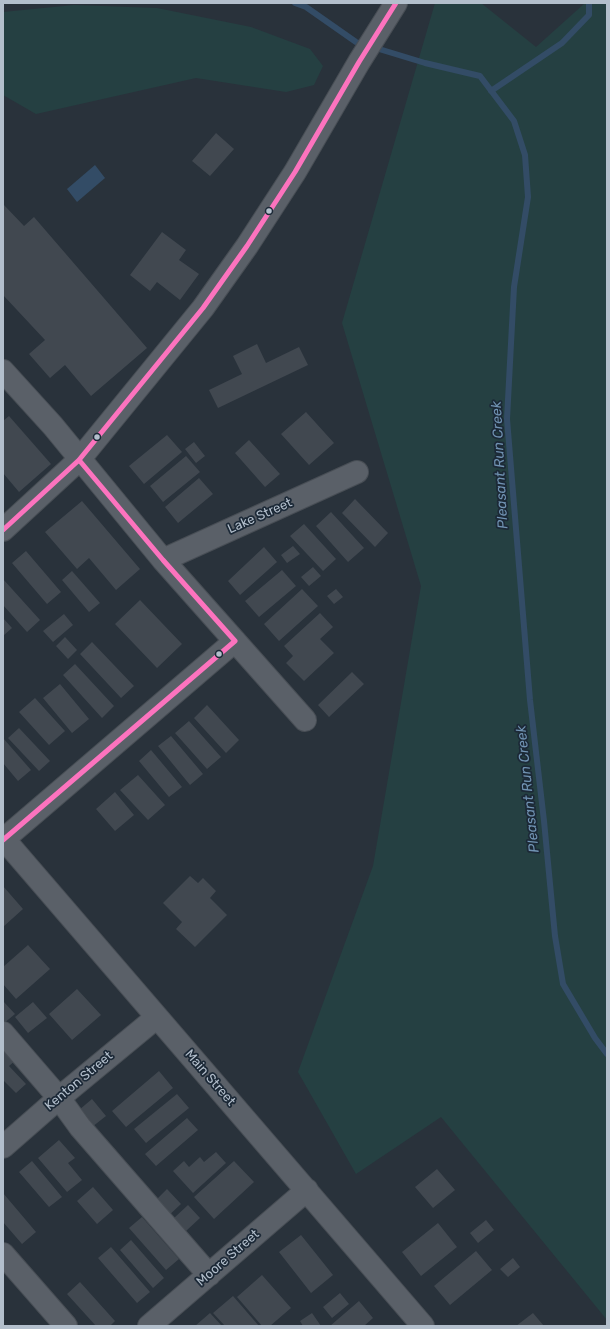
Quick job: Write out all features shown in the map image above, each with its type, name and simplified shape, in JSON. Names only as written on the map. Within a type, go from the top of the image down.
[{"type":"street","points":[[3,530],[79,460],[203,308],[295,172],[359,62],[396,3]]},
{"type":"street","points":[[3,371],[163,560],[305,720]]},
{"type":"street","name":"Lake Street","points":[[163,560],[357,472]]},
{"type":"street","points":[[3,839],[235,641]]},
{"type":"street","name":"Main Street","points":[[3,839],[307,1190],[418,1324]]},
{"type":"street","name":"Kenton Street","points":[[3,1147],[59,1098],[157,1017]]},
{"type":"street","points":[[3,1033],[59,1098],[80,1127],[209,1275]]},
{"type":"street","name":"Moore Street","points":[[149,1326],[307,1190]]},
{"type":"street","points":[[3,1254],[66,1326]]},
{"type":"green space","points":[[435,3],[481,3],[536,47],[585,3],[607,3],[607,1320],[441,1117],[356,1174],[298,1072],[373,866],[421,586],[342,323]]},
{"type":"green space","points":[[74,5],[157,8],[251,27],[310,49],[323,66],[314,85],[286,92],[196,78],[36,114],[3,95],[3,12]]},
{"type":"water","points":[[95,165],[105,178],[77,202],[67,189]]},
{"type":"building","points":[[216,133],[234,149],[210,176],[192,161]]},
{"type":"building","points":[[4,205],[24,226],[34,217],[147,348],[91,396],[65,365],[50,378],[29,354],[45,340],[3,295]]},
{"type":"building","points":[[162,232],[186,250],[179,260],[199,274],[180,300],[157,282],[150,291],[130,275]]},
{"type":"building","points":[[257,344],[266,363],[299,347],[308,365],[218,408],[209,390],[242,374],[233,356]]},
{"type":"building","points":[[306,412],[334,443],[309,465],[281,434]]},
{"type":"building","points":[[9,416],[51,464],[19,492],[3,473],[3,421]]},
{"type":"building","points":[[167,435],[182,452],[144,484],[129,466]]},
{"type":"building","points":[[249,440],[280,474],[265,487],[235,453]]},
{"type":"building","points":[[194,442],[205,456],[196,463],[185,449]]},
{"type":"building","points":[[186,456],[200,472],[163,502],[150,486]]},
{"type":"building","points":[[199,478],[213,494],[178,523],[165,507]]},
{"type":"building","points":[[355,499],[388,533],[375,547],[342,513]]},
{"type":"building","points":[[82,501],[140,569],[116,590],[89,558],[77,569],[45,532]]},
{"type":"building","points":[[331,512],[364,548],[348,562],[316,526]]},
{"type":"building","points":[[304,524],[336,559],[323,571],[290,536]]},
{"type":"building","points":[[293,546],[300,554],[287,563],[281,555]]},
{"type":"building","points":[[264,547],[277,562],[240,595],[228,581]]},
{"type":"building","points":[[26,551],[61,592],[47,604],[12,563]]},
{"type":"building","points":[[313,567],[321,576],[309,586],[301,577]]},
{"type":"building","points":[[282,570],[296,586],[259,617],[245,601]]},
{"type":"building","points":[[72,571],[100,603],[89,612],[62,580]]},
{"type":"building","points":[[3,579],[40,620],[27,632],[3,605]]},
{"type":"building","points":[[302,589],[318,606],[279,641],[264,624]]},
{"type":"building","points":[[336,589],[343,597],[334,604],[327,596]]},
{"type":"building","points":[[140,600],[182,644],[157,668],[115,624]]},
{"type":"building","points":[[320,613],[333,627],[320,639],[334,653],[304,681],[286,663],[293,656],[284,646]]},
{"type":"building","points":[[64,614],[73,625],[53,642],[43,631]]},
{"type":"building","points":[[3,618],[12,628],[3,636]]},
{"type":"building","points":[[65,637],[77,650],[68,659],[56,646]]},
{"type":"building","points":[[92,642],[134,686],[121,698],[80,654]]},
{"type":"building","points":[[75,664],[114,706],[102,718],[63,675]]},
{"type":"building","points":[[352,672],[364,684],[329,717],[318,705]]},
{"type":"building","points":[[60,684],[89,719],[72,733],[43,698]]},
{"type":"building","points":[[35,698],[65,731],[49,745],[19,712]]},
{"type":"building","points":[[207,705],[239,740],[226,753],[194,718]]},
{"type":"building","points":[[189,721],[221,757],[207,769],[175,733]]},
{"type":"building","points":[[19,728],[50,761],[39,771],[8,738]]},
{"type":"building","points":[[171,736],[203,774],[190,785],[158,746]]},
{"type":"building","points":[[3,738],[31,770],[18,781],[3,763]]},
{"type":"building","points":[[151,750],[182,787],[169,797],[139,761]]},
{"type":"building","points":[[138,775],[165,805],[148,820],[120,790]]},
{"type":"building","points":[[115,792],[134,815],[115,831],[96,809]]},
{"type":"building","points":[[190,876],[198,883],[203,878],[216,891],[210,898],[227,915],[195,947],[176,929],[182,922],[163,903]]},
{"type":"building","points":[[3,886],[23,909],[3,927]]},
{"type":"building","points":[[28,945],[50,969],[16,999],[3,984],[3,967]]},
{"type":"building","points":[[77,989],[101,1015],[72,1040],[49,1014]]},
{"type":"building","points":[[3,1001],[15,1014],[3,1024]]},
{"type":"building","points":[[33,1002],[47,1018],[28,1033],[15,1017]]},
{"type":"building","points":[[3,1046],[16,1060],[9,1066],[26,1084],[16,1093],[4,1081],[3,1082]]},
{"type":"building","points":[[159,1071],[173,1088],[126,1127],[112,1111]]},
{"type":"building","points":[[177,1094],[189,1108],[146,1143],[134,1129]]},
{"type":"building","points":[[92,1099],[106,1116],[92,1127],[79,1110]]},
{"type":"building","points":[[187,1118],[198,1130],[156,1166],[145,1154]]},
{"type":"building","points":[[59,1140],[75,1158],[68,1163],[82,1180],[67,1192],[38,1158]]},
{"type":"building","points":[[216,1152],[226,1163],[193,1193],[173,1171],[184,1161],[189,1167],[200,1157],[204,1162]]},
{"type":"building","points":[[32,1161],[62,1197],[49,1207],[19,1172]]},
{"type":"building","points":[[234,1161],[254,1182],[214,1219],[194,1197]]},
{"type":"building","points":[[437,1169],[455,1190],[433,1208],[415,1187]]},
{"type":"building","points":[[93,1187],[113,1210],[97,1224],[77,1201]]},
{"type":"building","points":[[167,1189],[181,1204],[166,1218],[153,1203]]},
{"type":"building","points":[[3,1193],[36,1232],[22,1244],[3,1222]]},
{"type":"building","points":[[188,1205],[200,1218],[186,1231],[174,1218]]},
{"type":"building","points":[[142,1217],[179,1259],[166,1270],[129,1228]]},
{"type":"building","points":[[486,1220],[494,1230],[478,1243],[470,1233]]},
{"type":"building","points":[[438,1223],[457,1247],[421,1276],[402,1252]]},
{"type":"building","points":[[301,1235],[333,1275],[311,1293],[279,1252]]},
{"type":"building","points":[[131,1240],[164,1278],[153,1288],[120,1250]]},
{"type":"building","points":[[111,1247],[150,1292],[137,1303],[98,1258]]},
{"type":"building","points":[[476,1251],[492,1270],[450,1305],[434,1286]]},
{"type":"building","points":[[513,1258],[520,1267],[508,1277],[500,1269]]},
{"type":"building","points":[[262,1275],[291,1308],[270,1326],[262,1326],[237,1297]]},
{"type":"building","points":[[80,1282],[115,1321],[110,1326],[96,1326],[67,1294]]},
{"type":"building","points":[[340,1293],[349,1304],[332,1318],[323,1307]]},
{"type":"building","points":[[233,1296],[259,1326],[225,1326],[213,1313]]},
{"type":"building","points":[[359,1301],[373,1318],[364,1326],[330,1326]]},
{"type":"building","points":[[210,1313],[222,1326],[195,1326]]},
{"type":"building","points":[[312,1313],[321,1326],[303,1326],[300,1321]]},
{"type":"building","points":[[533,1313],[544,1326],[516,1326]]},
{"type":"waterway","name":"Pleasant Run Creek","points":[[295,3],[306,7],[356,42],[425,63],[480,76],[514,121],[525,155],[528,197],[514,287],[507,419],[530,700],[555,936],[563,984],[595,1038],[607,1054]]},
{"type":"waterway","points":[[491,91],[562,43],[589,15],[589,3]]},
{"type":"transit line","points":[[3,530],[79,460],[203,308],[247,246],[295,172],[359,62],[396,3]]},
{"type":"transit line","points":[[3,840],[235,641],[163,560],[79,460]]}]
